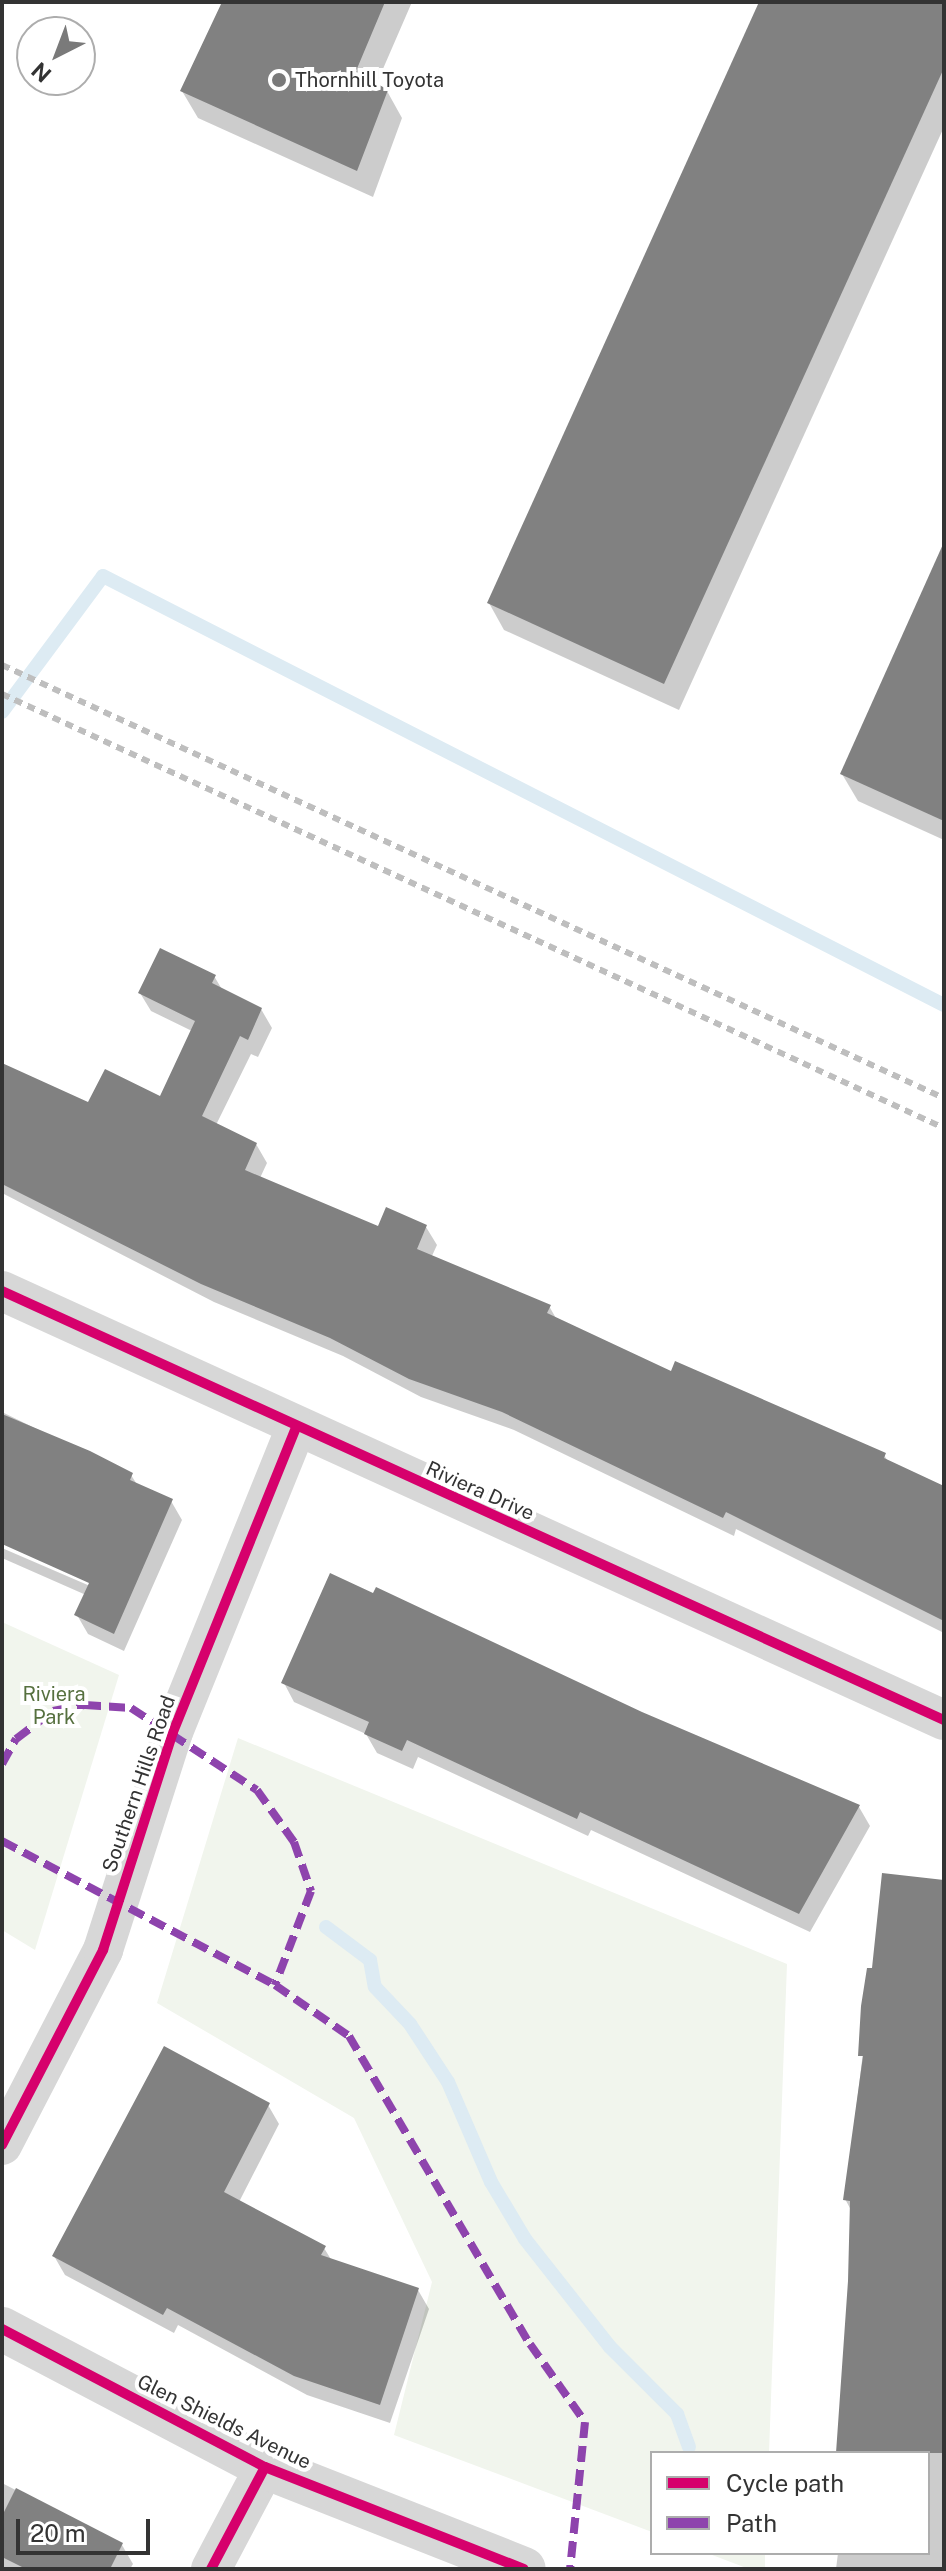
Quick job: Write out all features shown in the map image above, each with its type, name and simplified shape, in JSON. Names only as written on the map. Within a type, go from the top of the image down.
[{"type":"street","name":"Riviera Drive","points":[[2,1291],[296,1428],[944,1720]]},
{"type":"street","name":"Southern Hills Road","points":[[2,2145],[103,1950],[173,1732],[296,1428]]},
{"type":"street","name":"Glen Shields Avenue","points":[[2,2329],[265,2467],[524,2569]]},
{"type":"street","points":[[211,2569],[265,2467]]},
{"type":"green space","name":"Riviera Park","points":[[2,1622],[119,1675],[35,1950],[2,1930]]},
{"type":"green space","points":[[238,1738],[787,1964],[769,2451],[650,2451],[650,2531],[394,2435],[432,2282],[354,2118],[157,2003]]},
{"type":"green space","points":[[712,2555],[765,2555],[765,2569],[749,2569]]},
{"type":"building","name":"Thornhill Toyota","points":[[222,2],[385,2],[356,71],[388,90],[357,171],[180,91]]},
{"type":"building","points":[[759,2],[944,2],[944,68],[664,684],[487,603]]},
{"type":"building","points":[[944,542],[944,821],[840,774]]},
{"type":"building","points":[[160,948],[216,975],[212,983],[262,1008],[248,1040],[240,1036],[202,1116],[257,1143],[245,1170],[378,1226],[386,1207],[427,1225],[417,1249],[551,1305],[547,1313],[671,1371],[675,1361],[886,1453],[884,1458],[944,1486],[944,1621],[726,1512],[723,1518],[502,1412],[409,1379],[330,1338],[201,1284],[2,1184],[2,1063],[88,1102],[105,1069],[160,1096],[195,1021],[138,993]]},
{"type":"building","points":[[2,1414],[90,1451],[133,1473],[130,1480],[173,1499],[114,1634],[74,1615],[89,1583],[2,1544]]},
{"type":"building","points":[[330,1573],[373,1593],[376,1587],[642,1712],[860,1805],[799,1914],[580,1812],[577,1819],[407,1740],[402,1751],[364,1734],[369,1722],[281,1683]]},
{"type":"building","points":[[882,1873],[944,1880],[944,2453],[836,2451],[848,2281],[850,2201],[843,2200],[863,2056],[858,2056],[861,2006],[867,1968],[872,1968]]},
{"type":"building","points":[[164,2046],[270,2103],[224,2192],[326,2246],[321,2255],[419,2288],[380,2405],[294,2376],[167,2308],[163,2315],[52,2256]]},
{"type":"building","points":[[16,2488],[123,2543],[110,2569],[26,2569],[2,2557],[2,2516]]},
{"type":"waterway","points":[[2,712],[103,576],[944,1005]]},
{"type":"waterway","points":[[326,1927],[370,1960],[375,1987],[410,2024],[448,2082],[491,2182],[525,2239],[610,2347],[677,2414],[689,2447]]},
{"type":"railway","points":[[2,665],[944,1098]]},
{"type":"railway","points":[[2,694],[944,1128]]},
{"type":"marked path","points":[[2,1764],[16,1739],[53,1711],[85,1705],[131,1708],[257,1790],[294,1842],[311,1891],[275,1985]]},
{"type":"marked path","points":[[2,1841],[275,1985],[349,2036],[530,2344],[585,2422],[570,2569]]},
{"type":"cycle path","points":[[2,1291],[944,1720]]},
{"type":"cycle path","points":[[2,2145],[103,1950],[173,1732],[296,1428]]},
{"type":"cycle path","points":[[2,2329],[265,2467],[524,2569]]},
{"type":"cycle path","points":[[211,2569],[265,2467]]},
{"type":"place","name":"Thornhill Toyota","points":[[279,80]]}]
